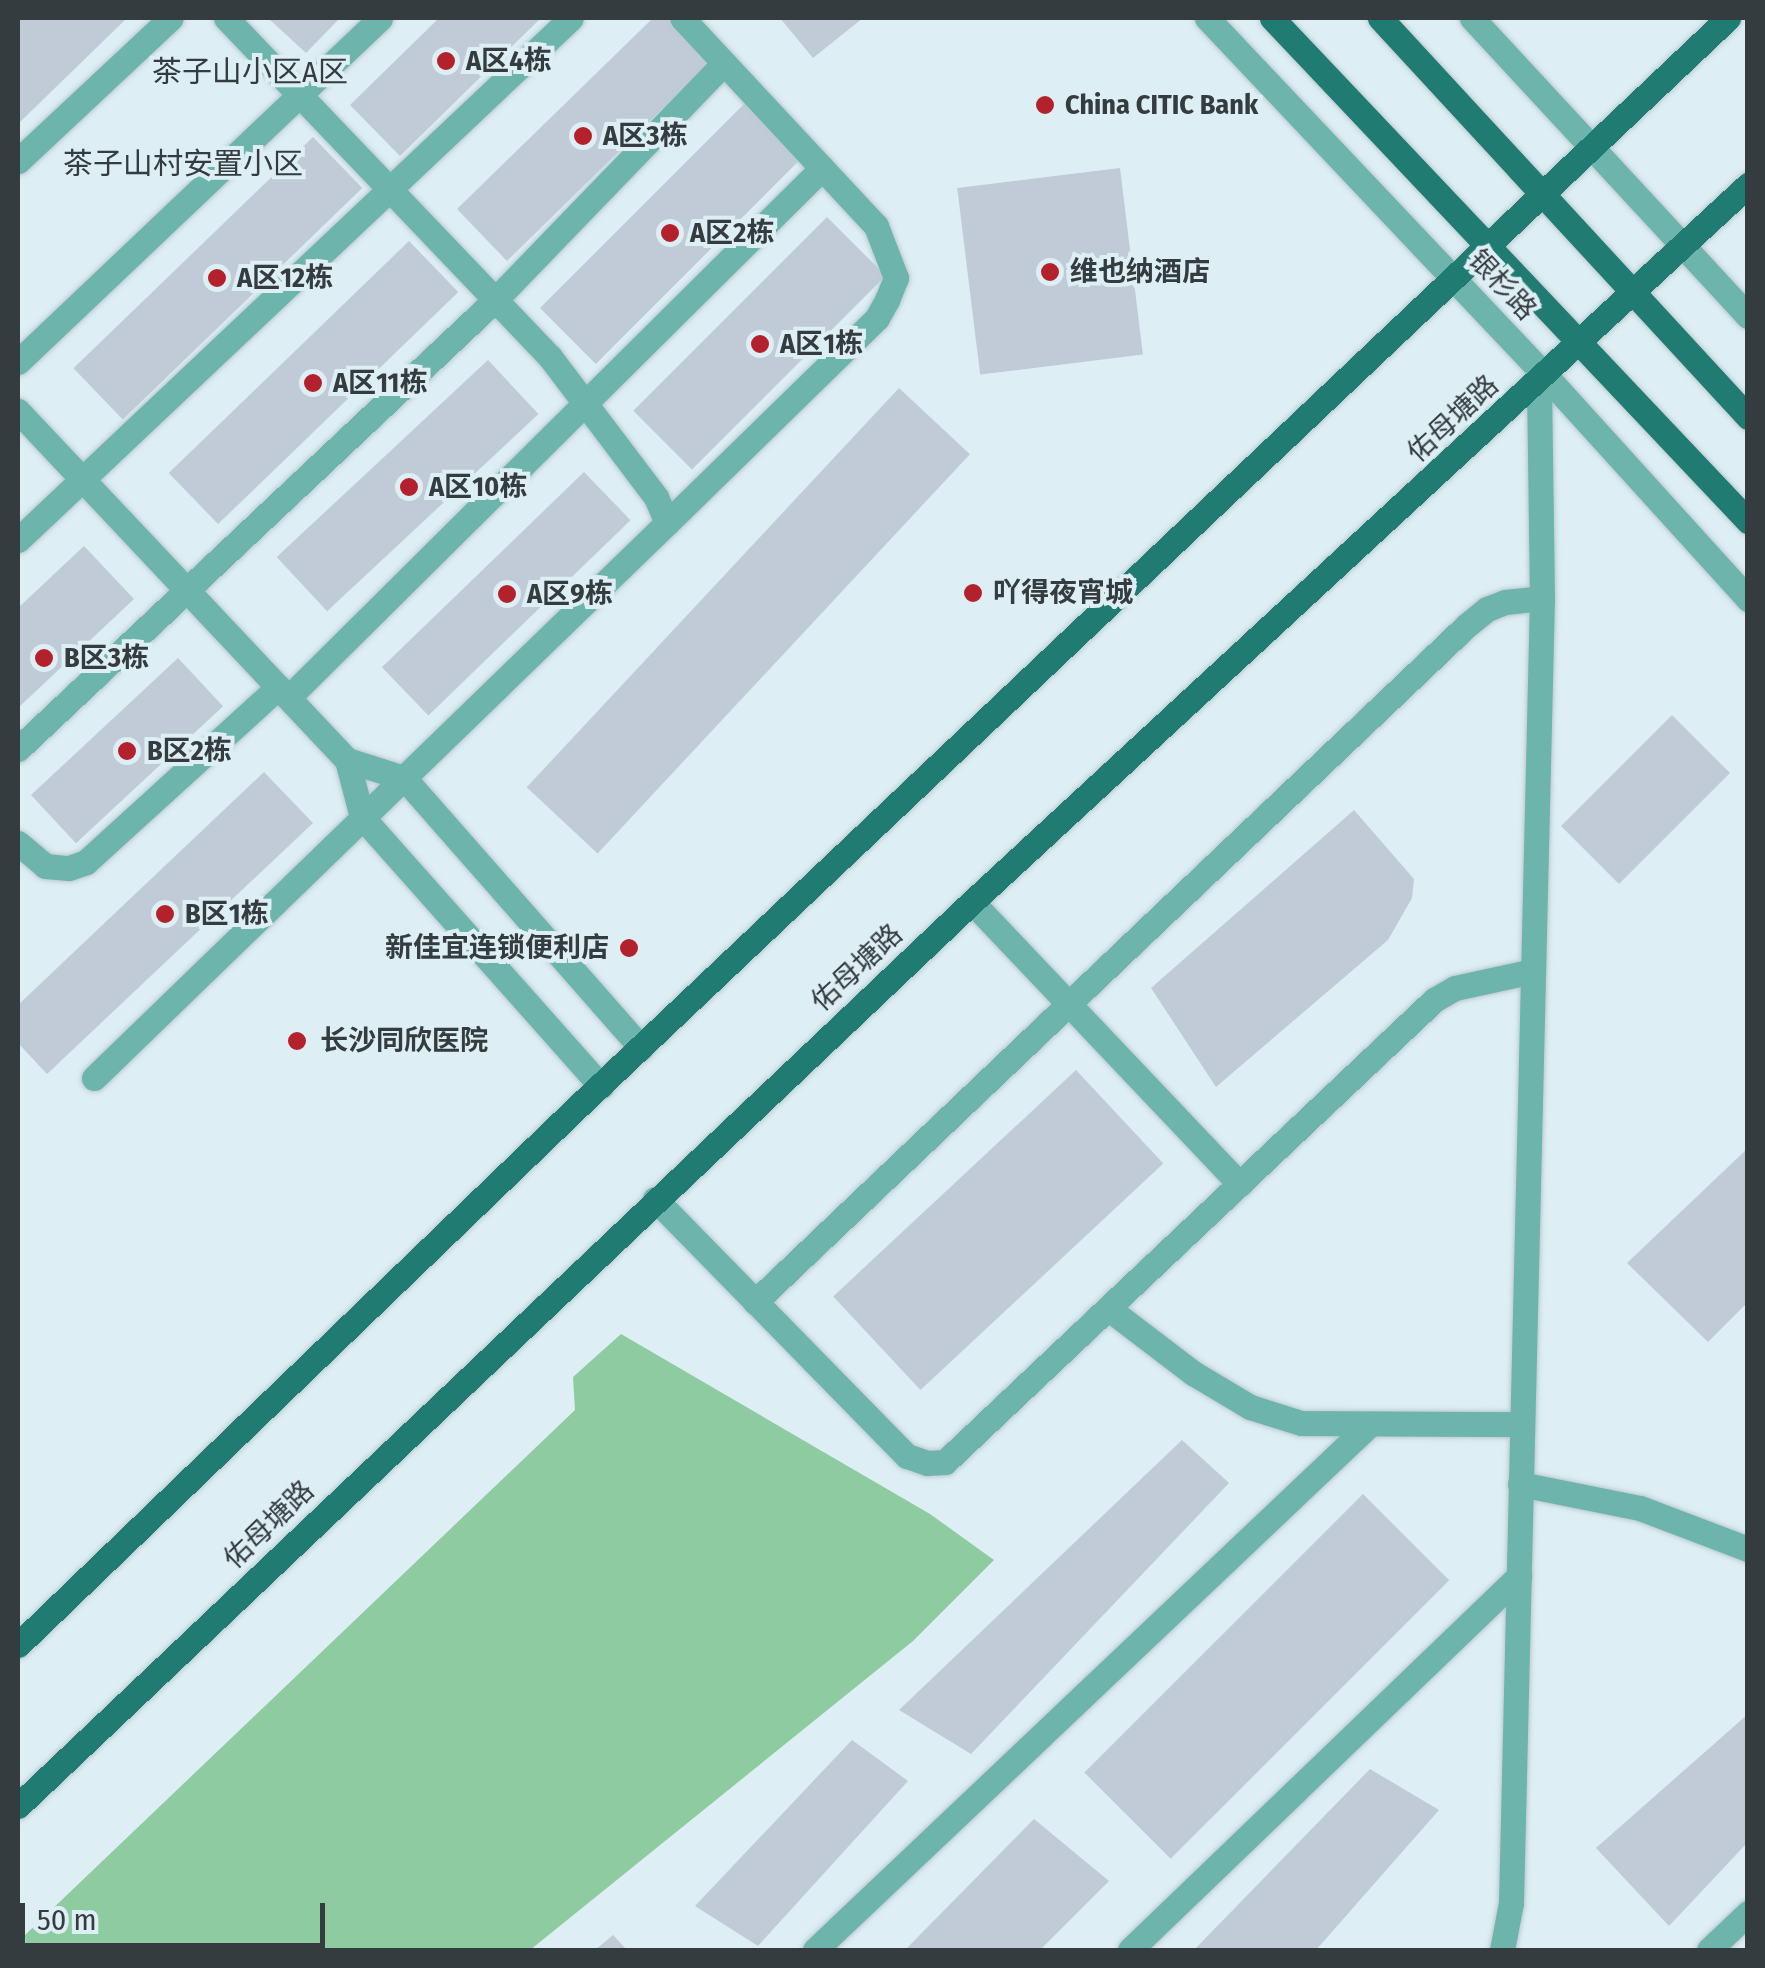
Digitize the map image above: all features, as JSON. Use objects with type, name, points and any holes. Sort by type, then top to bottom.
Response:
[{"type":"main road","name":"银杉路","points":[[1272,18],[1748,521]]},
{"type":"main road","points":[[1380,18],[1748,417]]},
{"type":"main road","points":[[18,1645],[600,1086],[1728,18]]},
{"type":"main road","name":"佑母塘路","points":[[18,1806],[972,902],[1748,185]]},
{"type":"street","points":[[18,161],[171,18]]},
{"type":"street","points":[[226,18],[496,299],[586,400],[656,497],[667,523]]},
{"type":"street","points":[[18,362],[380,18]]},
{"type":"street","points":[[18,540],[571,18]]},
{"type":"street","points":[[94,1078],[877,318],[888,300],[896,278],[876,226],[682,18]]},
{"type":"street","name":"银杉路","points":[[1206,18],[1454,278],[1748,599]]},
{"type":"street","points":[[1472,18],[1748,316]]},
{"type":"street","points":[[18,749],[496,299],[724,63]]},
{"type":"street","points":[[18,843],[45,866],[68,868],[86,862],[283,692],[822,168]]},
{"type":"street","points":[[1510,1946],[1542,598],[1542,377]]},
{"type":"street","points":[[18,411],[347,760],[362,817],[600,1086]]},
{"type":"street","points":[[754,1302],[1466,626],[1486,609],[1505,602],[1542,598]]},
{"type":"street","points":[[347,760],[404,778],[640,1048]]},
{"type":"street","points":[[972,902],[1240,1184]]},
{"type":"street","points":[[655,1200],[907,1456],[927,1463],[945,1462],[1434,1000],[1454,988],[1533,971]]},
{"type":"street","points":[[1110,1309],[1153,1346],[1250,1407],[1301,1423],[1522,1424]]},
{"type":"street","points":[[816,1950],[1368,1426]]},
{"type":"street","points":[[1520,1484],[1640,1508],[1748,1549]]},
{"type":"street","points":[[1130,1950],[1519,1576]]},
{"type":"street","points":[[1710,1950],[1748,1913]]},
{"type":"green space","points":[[621,1334],[930,1514],[994,1560],[913,1641],[530,1950],[26,1950],[25,1935],[575,1410],[573,1377]]},
{"type":"building","points":[[18,18],[127,18],[18,124]]},
{"type":"building","points":[[268,18],[340,18],[306,53]]},
{"type":"building","name":"A区4栋","points":[[439,18],[541,18],[400,156],[350,105]]},
{"type":"building","name":"A区3栋","points":[[653,18],[667,18],[710,62],[507,261],[457,209]]},
{"type":"building","points":[[780,18],[863,18],[813,58]]},
{"type":"building","name":"A区2栋","points":[[745,103],[801,159],[596,364],[540,308]]},
{"type":"building","name":"A区12栋","points":[[313,137],[362,188],[123,419],[73,368]]},
{"type":"building","name":"维也纳酒店","points":[[1120,168],[1143,355],[980,375],[957,188]]},
{"type":"building","name":"A区1栋","points":[[827,217],[886,276],[692,469],[633,411]]},
{"type":"building","name":"A区11栋","points":[[409,241],[458,292],[218,524],[169,473]]},
{"type":"building","name":"A区10栋","points":[[488,360],[538,414],[327,611],[277,557]]},
{"type":"building","points":[[899,388],[970,454],[598,853],[527,787]]},
{"type":"building","name":"A区9栋","points":[[584,472],[631,520],[428,715],[382,667]]},
{"type":"building","name":"B区3栋","points":[[84,546],[134,599],[18,708],[18,608]]},
{"type":"building","name":"B区2栋","points":[[178,658],[223,706],[76,843],[31,795]]},
{"type":"building","points":[[1672,715],[1730,773],[1619,884],[1561,826]]},
{"type":"building","name":"B区1栋","points":[[264,772],[313,823],[47,1074],[18,1043],[18,1005]]},
{"type":"building","points":[[1354,810],[1414,879],[1412,898],[1388,940],[1216,1087],[1151,988]]},
{"type":"building","points":[[1076,1070],[1163,1164],[920,1390],[833,1296]]},
{"type":"building","points":[[1748,1148],[1748,1302],[1708,1342],[1627,1263]]},
{"type":"building","points":[[1182,1440],[1229,1483],[971,1754],[899,1710]]},
{"type":"building","points":[[1363,1494],[1449,1580],[1171,1859],[1084,1773]]},
{"type":"building","points":[[1748,1714],[1748,1842],[1669,1926],[1596,1848]]},
{"type":"building","points":[[852,1740],[908,1781],[758,1946],[695,1906]]},
{"type":"building","points":[[1370,1769],[1439,1810],[1316,1950],[1194,1950]]},
{"type":"building","points":[[1034,1819],[1109,1881],[1040,1950],[905,1950]]},
{"type":"building","points":[[613,1935],[627,1950],[595,1950]]},
{"type":"place","name":"A区4栋","points":[[446,61]]},
{"type":"place","name":"China CITIC Bank","points":[[1045,105]]},
{"type":"place","name":"A区3栋","points":[[583,136]]},
{"type":"place","name":"A区2栋","points":[[670,233]]},
{"type":"place","name":"维也纳酒店","points":[[1050,272]]},
{"type":"place","name":"A区12栋","points":[[217,278]]},
{"type":"place","name":"A区1栋","points":[[760,344]]},
{"type":"place","name":"A区11栋","points":[[313,383]]},
{"type":"place","name":"A区10栋","points":[[409,487]]},
{"type":"place","name":"吖得夜宵城","points":[[973,593]]},
{"type":"place","name":"A区9栋","points":[[507,594]]},
{"type":"place","name":"B区3栋","points":[[44,658]]},
{"type":"place","name":"B区2栋","points":[[127,751]]},
{"type":"place","name":"B区1栋","points":[[165,914]]},
{"type":"place","name":"新佳宜连锁便利店","points":[[629,948]]},
{"type":"place","name":"长沙同欣医院","points":[[297,1041]]},
{"type":"district","name":"茶子山小区A区","points":[[250,72]]},
{"type":"district","name":"茶子山村安置小区","points":[[183,164]]}]
